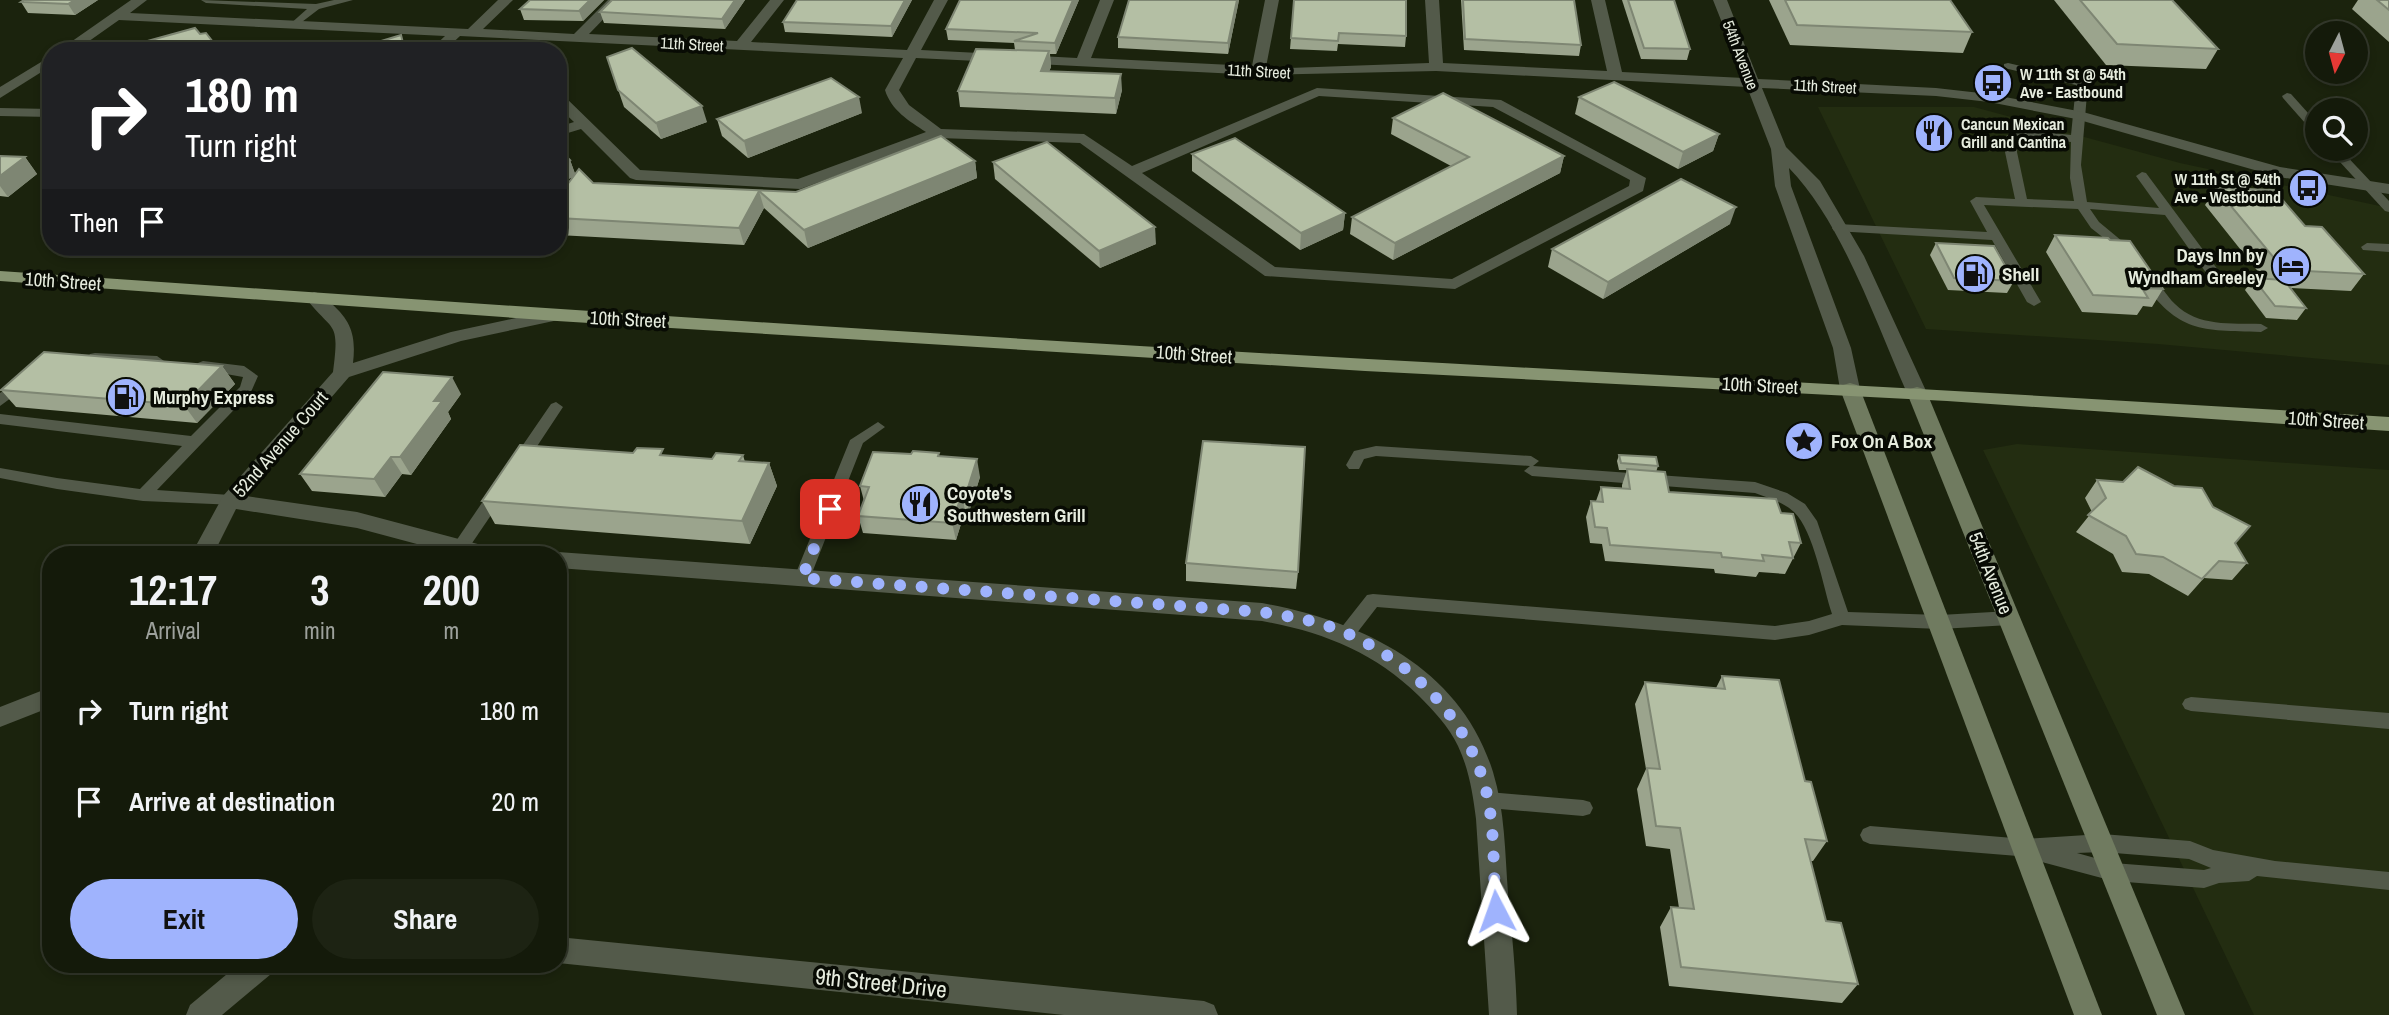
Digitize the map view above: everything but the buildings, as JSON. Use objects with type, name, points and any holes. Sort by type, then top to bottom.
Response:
[{"type":"main road","name":"10th Street","points":[[0,276],[557,315],[1365,365],[1917,393],[2389,424]]},
{"type":"street","points":[[78,42],[140,0]]},
{"type":"street","points":[[450,42],[506,0]]},
{"type":"street","points":[[578,38],[615,0]]},
{"type":"street","points":[[741,46],[777,0]]},
{"type":"street","points":[[937,133],[893,97],[892,90],[941,0]]},
{"type":"street","points":[[1082,63],[1107,0]]},
{"type":"street","points":[[1258,71],[1272,0]]},
{"type":"street","points":[[1432,0],[1436,66]]},
{"type":"street","points":[[1598,0],[1615,74]]},
{"type":"street","name":"54th Avenue","points":[[1720,0],[1779,149],[1783,186],[1842,348],[1850,390],[2088,1015]]},
{"type":"street","name":"11th Street","points":[[117,16],[1258,71],[1320,73],[1436,66],[1937,92],[1989,98],[2078,115],[2279,172],[2389,189]]},
{"type":"street","points":[[0,94],[42,66]]},
{"type":"street","points":[[1317,92],[1320,73]]},
{"type":"street","points":[[567,107],[636,175],[800,184],[937,133],[1084,139],[1129,173],[1271,272],[1455,284],[1637,188],[1638,178],[1496,103],[1317,92],[1129,173]]},
{"type":"street","points":[[0,112],[42,113]]},
{"type":"street","points":[[567,129],[583,124]]},
{"type":"street","name":"54th Avenue","points":[[1779,149],[1814,184],[1855,256],[1917,393],[2171,1015]]},
{"type":"street","name":"52nd Avenue Court","points":[[314,297],[336,317],[345,330],[347,337],[342,373]]},
{"type":"street","name":"52nd Avenue Court","points":[[207,546],[230,501],[342,373],[457,336],[557,315]]},
{"type":"street","points":[[230,501],[357,520],[453,546]]},
{"type":"street","points":[[567,561],[1262,612],[1305,619],[1347,633],[1392,658],[1420,681],[1452,715],[1475,755],[1488,800],[1503,1015]]},
{"type":"street","points":[[0,717],[42,701]]},
{"type":"street","name":"9th Street Drive","points":[[567,951],[1204,1015]]},
{"type":"street","points":[[200,1015],[250,973]]},
{"type":"lane","points":[[206,0],[316,7],[348,0]]},
{"type":"lane","points":[[294,25],[316,7]]},
{"type":"lane","points":[[2008,66],[2081,83],[2084,97],[2078,115],[2075,179],[2081,205],[2093,223],[2134,259],[2165,304],[2183,320],[2201,325],[2262,328]]},
{"type":"lane","points":[[2287,96],[2305,116]]},
{"type":"lane","points":[[2022,203],[2011,152],[2012,136],[2020,132],[2077,139]]},
{"type":"lane","points":[[2345,161],[2389,208]]},
{"type":"lane","points":[[2142,176],[2219,281]]},
{"type":"lane","points":[[2034,302],[1976,201],[2169,212]]},
{"type":"lane","points":[[1838,228],[1995,236]]},
{"type":"lane","points":[[2367,247],[2389,248]]},
{"type":"lane","points":[[79,357],[120,358],[244,370],[251,376],[246,389],[144,495]]},
{"type":"lane","points":[[0,401],[37,370]]},
{"type":"lane","points":[[461,546],[556,407]]},
{"type":"lane","points":[[0,419],[195,442]]},
{"type":"lane","points":[[802,578],[857,440],[878,427]]},
{"type":"lane","points":[[1354,465],[1356,457],[1362,452],[1376,451],[1755,488],[1776,495],[1805,513],[1813,529],[1842,618]]},
{"type":"lane","points":[[0,473],[42,482],[144,495],[230,501]]},
{"type":"lane","points":[[1347,633],[1373,600],[1775,633],[1809,628],[1842,618],[1940,622],[2010,618]]},
{"type":"lane","points":[[2191,704],[2389,721]]},
{"type":"lane","points":[[1488,800],[1583,808]]},
{"type":"lane","points":[[1870,835],[2025,848],[2102,843],[2190,850],[2212,859],[2275,870],[2389,881]]},
{"type":"lane","points":[[2025,848],[2113,872],[2204,879],[2219,874],[2275,870]]},
{"type":"shaded area","points":[[1818,107],[1974,107],[2180,163],[2389,208],[2389,365],[2158,344],[1926,329]]},
{"type":"shaded area","points":[[2017,444],[2389,470],[2389,1015],[2254,1015],[1983,450]]},
{"type":"place","name":"W 11th St @ 54th Ave - Eastbound","points":[[1993,83]]},
{"type":"place","name":"Cancun Mexican Grill and Cantina","points":[[1934,133]]},
{"type":"place","name":"W 11th St @ 54th Ave - Westbound","points":[[2308,188]]},
{"type":"place","name":"Days Inn by Wyndham Greeley","points":[[2291,266]]},
{"type":"place","name":"Shell","points":[[1975,274]]},
{"type":"place","name":"Murphy Express","points":[[126,397]]},
{"type":"place","name":"Fox On A Box","points":[[1804,441]]},
{"type":"place","name":"Coyote's Southwestern Grill","points":[[920,504]]},
{"type":"route","points":[[830,509],[802,578],[1262,612],[1305,619],[1366,642],[1392,658],[1420,681],[1452,715],[1475,755],[1488,800],[1496,911]]}]
